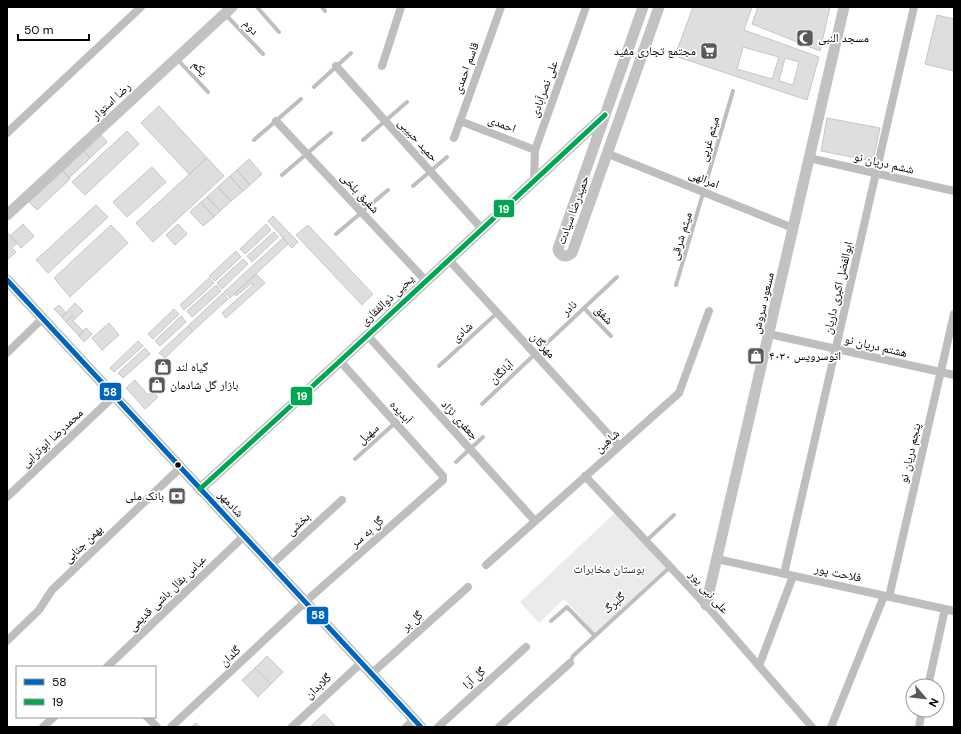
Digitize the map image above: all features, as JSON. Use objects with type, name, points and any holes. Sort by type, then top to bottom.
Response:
[{"type":"street","points":[[7,133],[141,7]]},
{"type":"street","points":[[382,66],[401,7]]},
{"type":"street","name":"قاسم احمدی","points":[[454,138],[501,7]]},
{"type":"street","name":"علی نصرآبادی","points":[[534,181],[535,150],[586,7]]},
{"type":"street","name":"یحیی ذوالفقاری","points":[[200,489],[368,336],[534,181],[594,131],[605,115],[643,7]]},
{"type":"street","name":"حمیدرضا سیادت","points":[[594,131],[558,249],[560,254],[563,256],[567,256],[572,253],[658,7]]},
{"type":"street","name":"مسعود سروش","points":[[706,605],[844,7]]},
{"type":"street","name":"ابوالفضل اکبری داریان","points":[[784,574],[914,7]]},
{"type":"street","name":"رضا استوار","points":[[7,215],[229,10]]},
{"type":"street","name":"حمید حبیبی","points":[[336,66],[482,229]]},
{"type":"street","name":"شفیق بلخی","points":[[276,121],[426,281]]},
{"type":"street","name":"احمدی","points":[[460,121],[535,150]]},
{"type":"street","name":"امرالهی","points":[[606,153],[793,228]]},
{"type":"street","name":"ششم دریان‌ نو","points":[[809,158],[954,191]]},
{"type":"street","name":"مهرگان","points":[[449,260],[619,446]]},
{"type":"street","name":"شادمهر","points":[[7,280],[361,663],[414,725]]},
{"type":"street","name":"شاهین","points":[[486,565],[679,393],[709,311]]},
{"type":"street","name":"پنجم دریان‌ نو","points":[[831,727],[887,596],[954,314]]},
{"type":"street","points":[[7,353],[42,319]]},
{"type":"street","name":"هشتم دریان‌ نو","points":[[769,334],[954,375]]},
{"type":"street","name":"جعفری نژاد","points":[[368,336],[535,521]]},
{"type":"street","name":"آبدیده","points":[[340,361],[443,478]]},
{"type":"street","name":"محمدرضا ابوترابی","points":[[7,497],[114,396]]},
{"type":"street","name":"بهمن جنابی","points":[[7,641],[39,610],[52,590],[180,468]]},
{"type":"street","name":"علی نبی پور","points":[[585,476],[706,605],[812,727]]},
{"type":"street","name":"گل به سر","points":[[305,602],[443,480],[443,478]]},
{"type":"street","name":"بخشی","points":[[271,566],[342,500]]},
{"type":"street","name":"عباس بقال باشی قدیمی","points":[[108,666],[244,536]]},
{"type":"street","name":"فلاحت پور","points":[[717,559],[954,611]]},
{"type":"street","points":[[759,666],[794,576]]},
{"type":"street","name":"گل بر","points":[[371,674],[468,587]]},
{"type":"street","name":"گلدان","points":[[171,727],[305,602]]},
{"type":"street","points":[[930,678],[945,609]]},
{"type":"street","name":"گل آرا","points":[[438,727],[526,647]]},
{"type":"street","name":"گلبرگ","points":[[499,727],[571,660]]},
{"type":"street","name":"گلابدان","points":[[292,727],[361,663]]},
{"type":"street","points":[[43,727],[53,718]]},
{"type":"street","points":[[148,718],[157,727]]},
{"type":"lane","points":[[257,7],[280,32]]},
{"type":"lane","points":[[322,7],[326,11]]},
{"type":"lane","name":"دوم","points":[[229,10],[263,54]]},
{"type":"lane","points":[[314,87],[351,53]]},
{"type":"lane","name":"یکم","points":[[176,58],[208,92]]},
{"type":"lane","name":"میثم غربی","points":[[704,192],[733,91]]},
{"type":"lane","points":[[254,140],[300,99]]},
{"type":"lane","points":[[363,140],[407,102]]},
{"type":"lane","points":[[282,175],[331,132]]},
{"type":"lane","points":[[413,186],[447,158]]},
{"type":"lane","points":[[336,234],[388,190]]},
{"type":"lane","name":"میثم شرقی","points":[[676,285],[704,192]]},
{"type":"lane","name":"نادر","points":[[535,354],[617,277]]},
{"type":"lane","name":"شفق","points":[[584,308],[611,336]]},
{"type":"lane","name":"شادی","points":[[440,366],[497,313]]},
{"type":"lane","name":"آبانگان","points":[[482,404],[535,354]]},
{"type":"lane","name":"سهیل","points":[[355,459],[395,424]]},
{"type":"lane","points":[[456,462],[483,438]]},
{"type":"lane","points":[[646,541],[674,515]]},
{"type":"lane","name":"گلبرگ","points":[[571,660],[670,567]]},
{"type":"lane","points":[[552,621],[567,607],[595,636]]},
{"type":"green space","name":"بوستان مخابرات","points":[[616,512],[665,568],[595,633],[564,599],[539,623],[520,602]]},
{"type":"building","name":"مجتمع تجاری مفید","points":[[693,7],[752,7],[744,30],[819,57],[807,100],[675,56]],"holes":[[[743,47],[779,57],[772,79],[737,69]],[[785,58],[799,62],[793,85],[779,81]]]},
{"type":"building","name":"مسجد النبی","points":[[758,7],[830,7],[820,51],[752,24]]},
{"type":"building","points":[[937,15],[954,19],[954,71],[925,64]]},
{"type":"building","points":[[159,106],[207,158],[189,174],[141,123]]},
{"type":"building","points":[[827,118],[880,128],[873,161],[821,151]]},
{"type":"building","points":[[127,131],[139,144],[85,195],[72,182]]},
{"type":"building","points":[[101,135],[107,142],[90,158],[84,151]]},
{"type":"building","points":[[84,151],[90,158],[69,178],[63,171]]},
{"type":"building","points":[[207,158],[224,176],[153,242],[136,223]]},
{"type":"building","points":[[249,159],[262,174],[250,185],[237,170]]},
{"type":"building","points":[[152,167],[166,182],[127,217],[113,202]]},
{"type":"building","points":[[237,170],[250,185],[243,191],[230,176]]},
{"type":"building","points":[[63,171],[70,179],[37,210],[29,202]]},
{"type":"building","points":[[230,176],[243,191],[231,201],[218,187]]},
{"type":"building","points":[[218,187],[231,201],[220,211],[207,197]]},
{"type":"building","points":[[207,197],[220,211],[214,217],[201,202]]},
{"type":"building","points":[[201,202],[214,217],[203,226],[190,212]]},
{"type":"building","points":[[96,205],[108,217],[48,273],[36,260]]},
{"type":"building","points":[[273,216],[298,242],[292,248],[268,221]]},
{"type":"building","points":[[23,224],[34,236],[21,248],[10,236]]},
{"type":"building","points":[[178,224],[187,234],[175,245],[166,235]]},
{"type":"building","points":[[266,224],[271,230],[245,254],[240,249]]},
{"type":"building","points":[[111,225],[128,243],[70,297],[54,278]]},
{"type":"building","points":[[308,225],[373,294],[362,305],[296,235]]},
{"type":"building","points":[[7,232],[17,243],[12,248],[16,252],[7,260]]},
{"type":"building","points":[[274,232],[278,237],[252,262],[247,256]]},
{"type":"building","points":[[283,238],[288,244],[230,298],[224,292]]},
{"type":"building","points":[[236,251],[241,257],[215,281],[209,276]]},
{"type":"building","points":[[243,259],[248,264],[222,289],[217,283]]},
{"type":"building","points":[[256,274],[265,283],[226,318],[222,313],[253,285],[252,283],[236,296],[234,294]]},
{"type":"building","points":[[209,278],[214,283],[184,310],[180,305]]},
{"type":"building","points":[[216,285],[221,291],[192,317],[187,311]]},
{"type":"building","points":[[223,293],[228,299],[193,331],[188,326]]},
{"type":"building","points":[[75,303],[83,311],[75,319],[72,316],[66,322],[62,317]]},
{"type":"building","points":[[59,305],[66,313],[62,317],[54,309]]},
{"type":"building","points":[[174,309],[179,314],[153,339],[148,334]]},
{"type":"building","points":[[72,316],[75,319],[73,321],[83,331],[79,336],[66,322]]},
{"type":"building","points":[[181,316],[186,322],[160,346],[155,341]]},
{"type":"building","points":[[109,323],[119,335],[102,350],[92,338]]},
{"type":"building","points":[[188,326],[193,331],[165,358],[159,353]]},
{"type":"building","points":[[86,328],[92,334],[84,342],[79,336]]},
{"type":"building","points":[[138,341],[143,346],[114,372],[110,368]]},
{"type":"building","points":[[145,348],[150,354],[123,378],[118,373]]},
{"type":"building","points":[[135,380],[148,395],[152,391],[158,397],[145,409],[126,388]]},
{"type":"building","points":[[267,656],[283,672],[271,684],[255,668]]},
{"type":"building","points":[[255,668],[271,684],[258,697],[242,680]]},
{"type":"building","points":[[324,714],[336,727],[310,727]]},
{"type":"building","points":[[196,723],[199,727],[191,727]]},
{"type":"transit line","name":"19","points":[[200,489],[605,115]]},
{"type":"transit line","name":"58","points":[[7,280],[421,727]]},
{"type":"place","name":"مسجد النبی","points":[[805,38]]},
{"type":"place","name":"مجتمع تجاری مفید","points":[[709,51]]},
{"type":"place","name":"اتوسرویس ۴۰۳۰","points":[[756,356]]},
{"type":"place","name":"گیاه لند","points":[[163,367]]},
{"type":"place","name":"بازار گل شادمان","points":[[157,385]]},
{"type":"place","name":"بانک ملی","points":[[177,496]]}]
